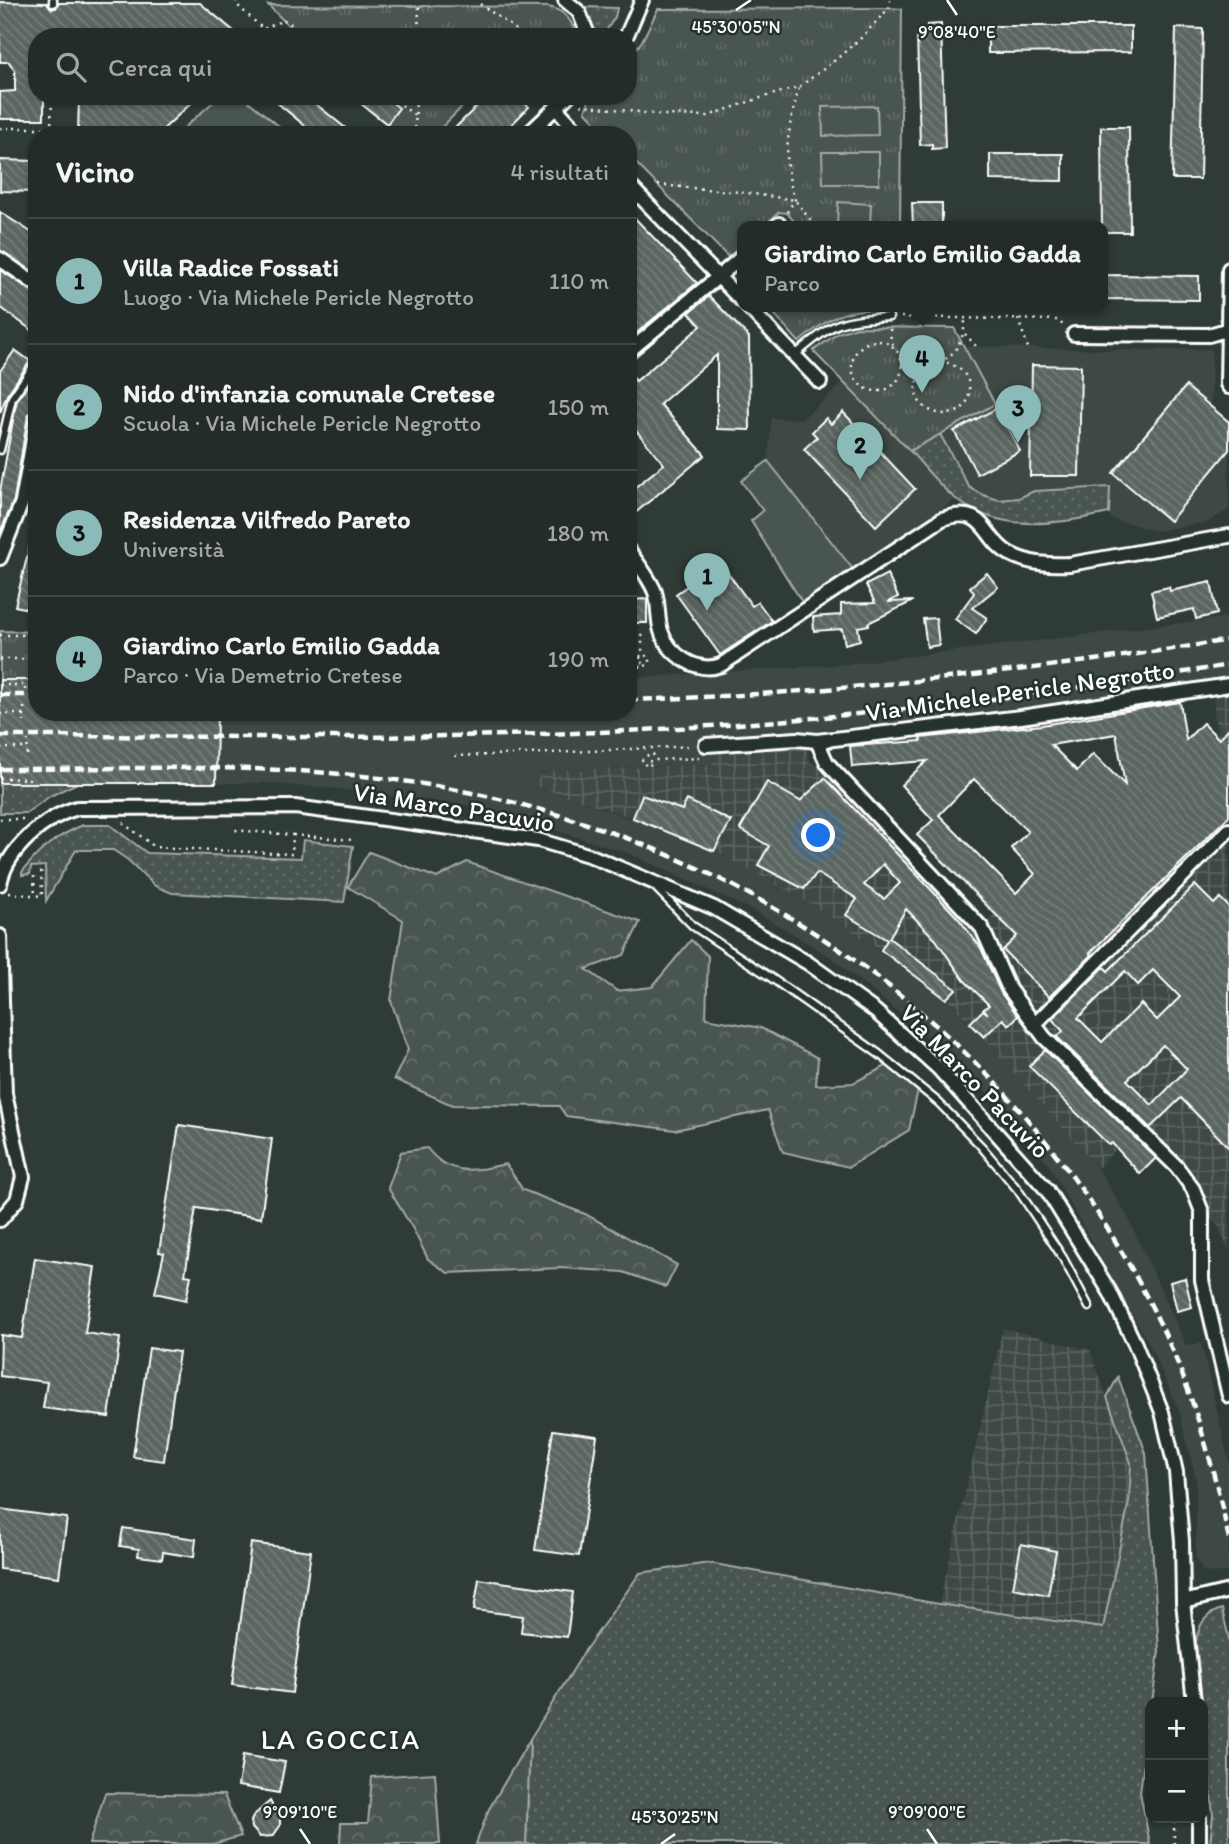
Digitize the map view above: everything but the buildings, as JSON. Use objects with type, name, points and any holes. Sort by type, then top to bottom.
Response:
[{"type":"street","points":[[565,0],[579,12],[585,28]]},
{"type":"street","points":[[629,28],[642,0]]},
{"type":"street","points":[[537,126],[559,105]]},
{"type":"street","points":[[556,108],[573,126]]},
{"type":"street","points":[[637,193],[737,296]]},
{"type":"street","points":[[0,259],[28,279]]},
{"type":"street","points":[[637,345],[737,261]]},
{"type":"street","points":[[1229,269],[1229,387]]},
{"type":"street","points":[[753,312],[820,382]]},
{"type":"street","points":[[1074,334],[1209,335],[1228,329]]},
{"type":"street","points":[[0,558],[22,502],[28,468]]},
{"type":"street","points":[[637,565],[656,595],[661,632],[670,645],[690,664],[713,668],[722,665],[942,519],[952,516],[965,515],[977,519],[1007,553],[1045,565],[1070,564],[1229,536]]},
{"type":"street","name":"Via Michele Pericle Negrotto","points":[[706,745],[797,739],[817,741],[1021,717],[1229,685]]},
{"type":"street","points":[[817,741],[827,763],[982,928],[1009,989],[1034,1025],[1177,1167],[1194,1189],[1202,1212],[1202,1280],[1229,1396]]},
{"type":"street","name":"Via Marco Pacuvio","points":[[3,887],[7,865],[27,840],[57,816],[77,808],[284,807],[538,840],[577,851],[698,900],[748,926],[808,963],[859,998],[938,1068],[1047,1190],[1081,1241],[1110,1292],[1135,1344],[1162,1412],[1176,1472],[1182,1541],[1183,1602],[1193,1697]]},
{"type":"street","points":[[1034,1025],[1229,830]]},
{"type":"street","points":[[0,936],[5,1094],[23,1177],[17,1200],[0,1220]]},
{"type":"street","points":[[1183,1602],[1229,1591]]},
{"type":"street","points":[[1199,1823],[1199,1844]]},
{"type":"lane","points":[[795,355],[828,327],[848,319],[889,317]]},
{"type":"lane","points":[[0,450],[12,398],[28,374]]},
{"type":"lane","points":[[646,878],[693,926],[879,1054],[938,1102],[981,1146],[1018,1190],[1063,1258],[1089,1307]]},
{"type":"path","points":[[236,0],[237,5],[261,28]]},
{"type":"path","points":[[581,105],[662,115],[708,116],[799,87],[834,62],[862,37],[889,8],[890,0]]},
{"type":"path","points":[[418,28],[419,3]]},
{"type":"path","points":[[480,4],[514,28]]},
{"type":"path","points":[[264,28],[284,20],[298,28]]},
{"type":"path","points":[[799,87],[788,130],[788,177],[795,200],[811,221]]},
{"type":"path","points":[[51,126],[52,105]]},
{"type":"path","points":[[402,105],[416,117]]},
{"type":"path","points":[[416,105],[416,126]]},
{"type":"path","points":[[0,128],[28,128]]},
{"type":"path","points":[[658,185],[795,200]]},
{"type":"path","points":[[965,318],[965,334],[953,354],[943,361],[919,363],[907,359],[898,352],[889,344],[879,341],[867,343],[858,349],[853,359],[852,370],[857,381],[865,388],[876,391],[887,389],[896,383],[902,373],[902,362],[898,352],[891,341],[889,317],[965,318],[1057,320],[1074,334]]},
{"type":"path","points":[[1018,319],[1028,348]]},
{"type":"path","points":[[965,334],[977,347]]},
{"type":"path","points":[[931,364],[922,372],[917,383],[917,395],[922,405],[931,413],[954,413],[964,405],[969,395],[969,383],[964,372],[943,361]]},
{"type":"path","points":[[643,663],[639,660],[642,656],[648,656],[650,659],[646,667],[637,665],[637,659],[642,654],[642,636],[661,632]]},
{"type":"path","points":[[0,635],[28,635]]},
{"type":"path","points":[[0,659],[28,659]]},
{"type":"path","points":[[0,685],[25,685],[25,690]]},
{"type":"path","points":[[24,707],[24,722]]},
{"type":"path","points":[[0,714],[24,714]]},
{"type":"path","points":[[27,755],[28,740]]},
{"type":"path","points":[[455,756],[706,745],[706,757],[656,760],[653,754],[649,754],[641,761],[648,767],[653,762],[649,761]]},
{"type":"path","points":[[0,748],[27,748]]},
{"type":"path","points":[[0,778],[29,779],[29,773]]},
{"type":"path","points":[[120,821],[155,847],[292,853],[293,835]]},
{"type":"path","points":[[234,830],[353,841]]},
{"type":"path","points":[[3,887],[12,895],[42,896],[41,866]]},
{"type":"path","points":[[34,876],[35,896]]},
{"type":"path","points":[[1174,1823],[1174,1844]]},
{"type":"shaded area","points":[[964,346],[1113,350],[1212,349],[1211,405],[1229,420],[1229,509],[1209,522],[1156,531],[1110,518],[1109,513],[1064,523],[1023,523],[996,518],[956,499],[852,568],[768,461],[771,418],[802,419],[844,382],[910,451],[994,405]]},
{"type":"shaded area","points":[[1229,617],[1229,677],[1126,694],[935,718],[802,732],[713,737],[712,764],[545,771],[533,785],[676,834],[757,872],[800,897],[881,950],[946,999],[1022,1079],[1098,1168],[1128,1217],[1186,1345],[1201,1343],[1229,1462],[1229,1571],[1216,1574],[1203,1571],[1196,1558],[1196,1479],[1179,1411],[1151,1348],[1048,1164],[997,1103],[912,1023],[829,956],[754,911],[628,853],[480,807],[263,783],[0,783],[0,680],[28,680],[28,721],[637,721],[637,677],[847,664]]},
{"type":"shaded area","points":[[1229,677],[1229,1251],[1218,1226],[1204,1212],[1138,1126],[1098,1168],[970,1023],[946,999],[881,950],[800,897],[714,851],[633,818],[532,785],[545,771],[712,764],[713,737],[802,732],[811,763],[843,774],[985,924],[1052,857],[1218,739],[1214,713],[1214,679]]},
{"type":"shaded area","points":[[1003,1328],[1090,1350],[1131,1463],[1129,1502],[1103,1628],[939,1604]]},
{"type":"green space","points":[[268,5],[548,7],[567,17],[574,28],[291,28]]},
{"type":"green space","points":[[582,8],[617,8],[608,28],[592,28]]},
{"type":"green space","points":[[658,9],[902,9],[900,221],[794,221],[787,213],[779,212],[769,221],[737,221],[737,249],[728,257],[637,164],[637,126],[599,126],[585,111],[587,105],[637,105],[637,48]]},
{"type":"green space","points":[[210,105],[253,105],[279,126],[186,126]]},
{"type":"green space","points":[[395,105],[464,105],[443,126],[389,126],[387,124],[399,108]]},
{"type":"green space","points":[[877,106],[878,135],[823,136],[822,107]]},
{"type":"green space","points":[[822,152],[879,152],[879,184],[823,184]]},
{"type":"green space","points":[[838,202],[871,204],[870,221],[837,221]]},
{"type":"green space","points":[[778,312],[850,312],[824,323],[799,342],[775,315]]},
{"type":"green space","points":[[857,327],[954,328],[995,404],[910,451],[813,351],[838,333]]},
{"type":"green space","points":[[940,434],[969,487],[983,495],[999,500],[1019,498],[1034,491],[1110,487],[1109,513],[1050,523],[1030,523],[991,518],[973,510],[944,488],[910,451]]},
{"type":"green space","points":[[768,461],[852,568],[804,605],[751,521],[763,511],[741,481]]},
{"type":"green space","points":[[0,631],[28,632],[28,680],[0,680]]},
{"type":"green space","points":[[0,783],[77,783],[50,796],[26,813],[0,813]]},
{"type":"green space","points":[[83,825],[110,825],[147,853],[301,858],[303,840],[353,846],[344,902],[172,893],[155,886],[128,860],[113,850],[76,850],[46,901],[45,866],[31,867],[30,874],[22,875],[22,872],[49,844]]},
{"type":"green space","points":[[369,852],[437,878],[467,862],[640,922],[624,955],[586,969],[617,991],[652,987],[691,940],[708,956],[706,1018],[761,1028],[818,1058],[816,1085],[853,1083],[888,1065],[918,1090],[909,1130],[849,1167],[783,1152],[768,1110],[675,1130],[566,1116],[559,1106],[452,1105],[394,1079],[408,1050],[391,1001],[403,920],[348,887]]},
{"type":"green space","points":[[427,1148],[444,1164],[453,1168],[473,1170],[506,1164],[523,1190],[585,1214],[677,1265],[666,1287],[623,1272],[560,1268],[448,1273],[428,1259],[388,1188],[401,1152]]},
{"type":"green space","points":[[1118,1377],[1146,1453],[1159,1651],[1153,1697],[1145,1697],[1145,1755],[1140,1792],[1150,1844],[526,1844],[530,1739],[586,1649],[640,1573],[709,1563],[939,1604],[1103,1628],[1129,1502],[1131,1463],[1107,1397]]},
{"type":"green space","points":[[1222,1609],[1229,1639],[1229,1844],[1210,1844],[1213,1815],[1208,1764],[1208,1697],[1201,1697],[1196,1642],[1203,1621]]},
{"type":"green space","points":[[530,1739],[526,1844],[476,1844],[489,1809]]},
{"type":"green space","points":[[435,1773],[440,1844],[340,1844],[341,1823],[368,1823],[372,1777]]},
{"type":"green space","points":[[105,1793],[224,1795],[241,1836],[213,1844],[89,1844]]},
{"type":"railway","points":[[637,700],[779,693],[930,680],[1229,640]]},
{"type":"railway","points":[[0,736],[451,736],[680,728],[916,708],[1073,689],[1229,665]]},
{"type":"railway","points":[[0,695],[28,695]]},
{"type":"railway","points":[[0,769],[257,769],[410,782],[531,807],[646,846],[756,898],[857,962],[950,1038],[1033,1126],[1105,1224],[1164,1332],[1185,1382],[1202,1434],[1229,1539]]},
{"type":"place","name":"Giardino Carlo Emilio Gadda","points":[[922,393]]},
{"type":"place","name":"Residenza Vilfredo Pareto","points":[[1018,443]]},
{"type":"place","name":"Nido d'infanzia comunale Cretese","points":[[860,480]]},
{"type":"place","name":"Villa Radice Fossati","points":[[707,611]]},
{"type":"district","name":"LA GOCCIA","points":[[341,1739]]}]
